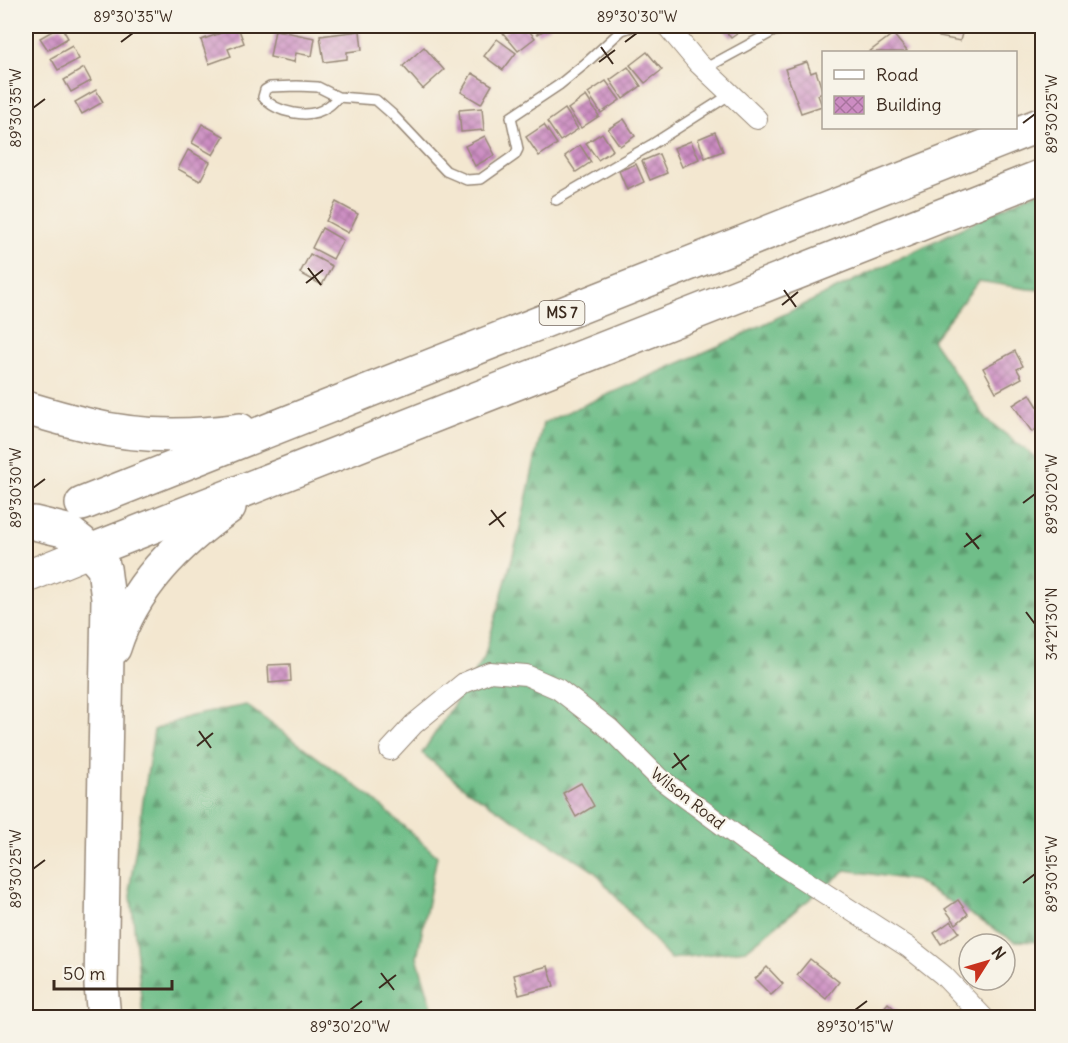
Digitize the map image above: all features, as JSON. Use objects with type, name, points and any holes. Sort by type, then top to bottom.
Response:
[{"type":"highway","name":"MS 7","points":[[30,525],[1042,124]]},
{"type":"highway","points":[[26,577],[1042,176]]},
{"type":"highway","points":[[26,408],[90,426],[135,433],[193,434],[239,430],[337,402]]},
{"type":"highway","points":[[108,670],[118,635],[133,604],[151,576],[216,516],[267,480]]},
{"type":"highway","points":[[30,525],[67,531],[90,551],[104,568],[108,599],[101,986],[104,1017]]},
{"type":"street","points":[[667,26],[704,69],[757,119]]},
{"type":"street","name":"Wilson Road","points":[[390,750],[414,724],[464,683],[473,679],[490,672],[526,675],[547,684],[558,689],[610,729],[659,778],[748,844],[908,947],[943,975],[984,1017]]},
{"type":"lane","points":[[338,97],[326,109],[306,114],[285,111],[263,97],[265,90],[270,87],[297,86],[318,87],[338,97],[376,100],[446,171],[466,180],[481,179],[515,155],[518,149],[511,117],[559,85],[622,28],[634,26]]},
{"type":"lane","points":[[704,69],[774,31],[807,26]]},
{"type":"lane","points":[[556,201],[731,94]]},
{"type":"green space","points":[[1042,189],[1042,290],[979,281],[932,340],[987,420],[1042,462],[1042,942],[1017,941],[1017,932],[999,932],[916,881],[846,870],[746,950],[670,959],[594,871],[467,790],[422,753],[484,658],[518,537],[543,423],[723,344]]},
{"type":"green space","points":[[246,705],[371,797],[437,856],[417,957],[435,1017],[143,1017],[130,886],[154,730],[187,717]]},
{"type":"building","points":[[61,26],[68,38],[48,50],[40,38]]},
{"type":"building","points":[[513,26],[525,26],[535,38],[518,51],[503,33]]},
{"type":"building","points":[[532,26],[551,26],[538,34]]},
{"type":"building","points":[[721,26],[748,26],[731,38]]},
{"type":"building","points":[[941,26],[964,26],[960,41],[939,37]]},
{"type":"building","points":[[238,27],[244,43],[228,49],[231,56],[209,64],[201,40]]},
{"type":"building","points":[[275,30],[315,38],[312,56],[296,53],[294,62],[270,57]]},
{"type":"building","points":[[360,31],[362,50],[347,52],[347,59],[324,62],[320,36]]},
{"type":"building","points":[[893,34],[907,51],[870,51]]},
{"type":"building","points":[[497,39],[516,53],[503,70],[484,56]]},
{"type":"building","points":[[72,46],[79,59],[58,70],[51,58]]},
{"type":"building","points":[[424,47],[444,70],[423,89],[403,66]]},
{"type":"building","points":[[647,52],[662,70],[645,83],[630,65]]},
{"type":"building","points":[[807,62],[811,73],[816,71],[822,90],[822,93],[818,95],[822,106],[801,113],[785,69]]},
{"type":"building","points":[[628,67],[641,86],[623,99],[610,80]]},
{"type":"building","points":[[84,68],[91,81],[71,92],[64,80]]},
{"type":"building","points":[[472,73],[492,85],[481,104],[461,92]]},
{"type":"building","points":[[606,81],[620,100],[601,113],[588,93]]},
{"type":"building","points":[[96,90],[103,102],[82,114],[75,102]]},
{"type":"building","points":[[586,96],[599,116],[581,128],[568,109]]},
{"type":"building","points":[[482,108],[484,130],[461,132],[459,110]]},
{"type":"building","points":[[565,109],[578,129],[560,141],[547,122]]},
{"type":"building","points":[[624,119],[635,136],[620,146],[608,129]]},
{"type":"building","points":[[202,124],[224,136],[213,155],[192,143]]},
{"type":"building","points":[[544,125],[557,144],[539,156],[526,137]]},
{"type":"building","points":[[715,132],[723,151],[705,158],[698,139]]},
{"type":"building","points":[[602,133],[613,150],[598,160],[586,143]]},
{"type":"building","points":[[485,136],[495,155],[475,166],[465,146]]},
{"type":"building","points":[[691,141],[699,159],[682,167],[674,148]]},
{"type":"building","points":[[580,145],[591,162],[576,172],[565,156]]},
{"type":"building","points":[[188,150],[210,162],[200,181],[178,169]]},
{"type":"building","points":[[659,154],[667,173],[650,180],[642,161]]},
{"type":"building","points":[[636,164],[644,182],[627,190],[619,171]]},
{"type":"building","points":[[336,202],[358,214],[348,233],[326,221]]},
{"type":"building","points":[[322,228],[343,240],[333,259],[312,248]]},
{"type":"building","points":[[310,254],[332,266],[322,285],[300,273]]},
{"type":"building","points":[[1015,351],[1023,366],[1017,369],[1022,378],[996,392],[983,368]]},
{"type":"building","points":[[1030,394],[1042,413],[1042,425],[1032,432],[1013,405]]},
{"type":"building","points":[[290,664],[291,681],[269,683],[268,665]]},
{"type":"building","points":[[581,783],[594,806],[576,817],[563,793]]},
{"type":"building","points":[[958,900],[968,914],[956,924],[945,909]]},
{"type":"building","points":[[951,921],[959,932],[941,944],[934,933]]},
{"type":"building","points":[[810,959],[839,982],[826,999],[797,975]]},
{"type":"building","points":[[548,966],[554,986],[519,995],[514,975]]},
{"type":"building","points":[[767,967],[783,984],[771,995],[755,979]]},
{"type":"building","points":[[888,1003],[899,1013],[897,1015],[900,1018],[875,1018]]}]
